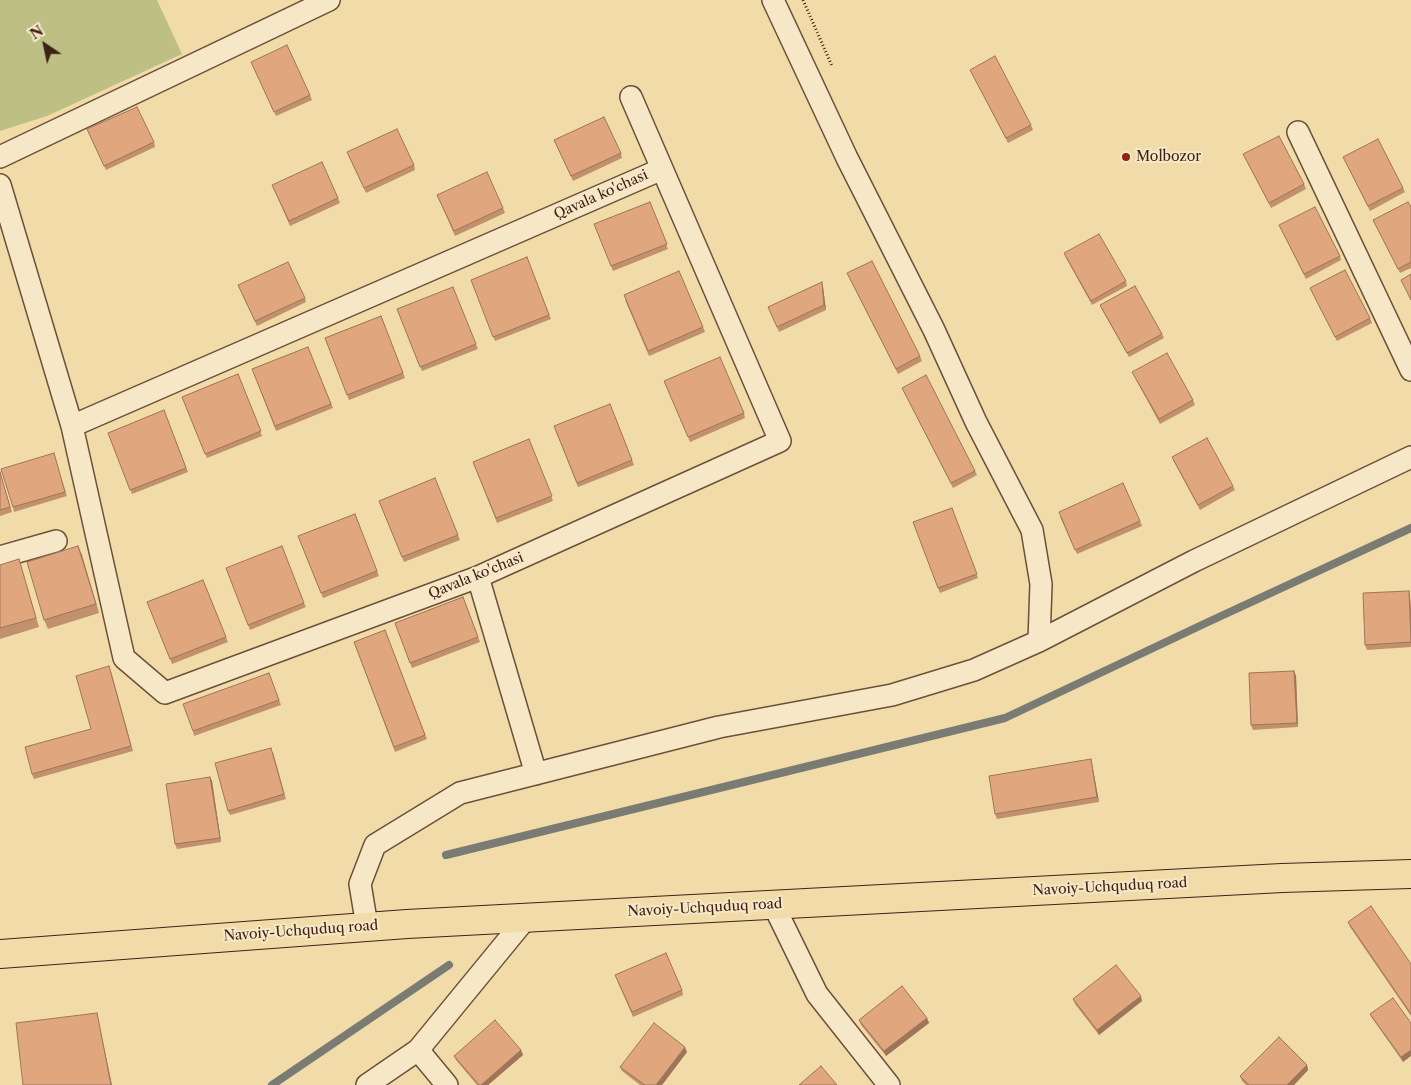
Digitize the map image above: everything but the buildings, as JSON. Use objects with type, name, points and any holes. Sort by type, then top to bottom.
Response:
[{"type":"highway","name":"Navoiy-Uchquduq road","points":[[0,954],[367,926],[1282,878],[1411,874]]},
{"type":"street","points":[[0,157],[329,0]]},
{"type":"street","points":[[773,0],[847,158],[934,330],[976,422],[1032,530],[1041,584],[1039,641]]},
{"type":"street","points":[[630,97],[662,169]]},
{"type":"street","points":[[1298,132],[1411,370]]},
{"type":"street","name":"Qavala ko'chasi","points":[[662,169],[780,441],[478,577],[165,693],[124,658],[72,426],[662,169]]},
{"type":"street","points":[[0,185],[72,426]]},
{"type":"street","points":[[367,926],[360,884],[375,845],[460,793],[719,727],[892,695],[974,670],[1039,641],[1194,560],[1411,458]]},
{"type":"street","points":[[0,557],[56,541]]},
{"type":"street","points":[[478,577],[536,774]]},
{"type":"street","points":[[773,904],[817,994],[889,1085]]},
{"type":"street","points":[[366,1085],[418,1050],[527,917]]},
{"type":"street","points":[[418,1050],[447,1085]]},
{"type":"green space","points":[[0,0],[157,0],[182,54],[47,116],[0,131]]},
{"type":"waterway","points":[[446,855],[1005,718],[1411,528]]},
{"type":"waterway","points":[[272,1085],[449,965]]},
{"type":"place","name":"Molbozor","points":[[1126,157]]}]
